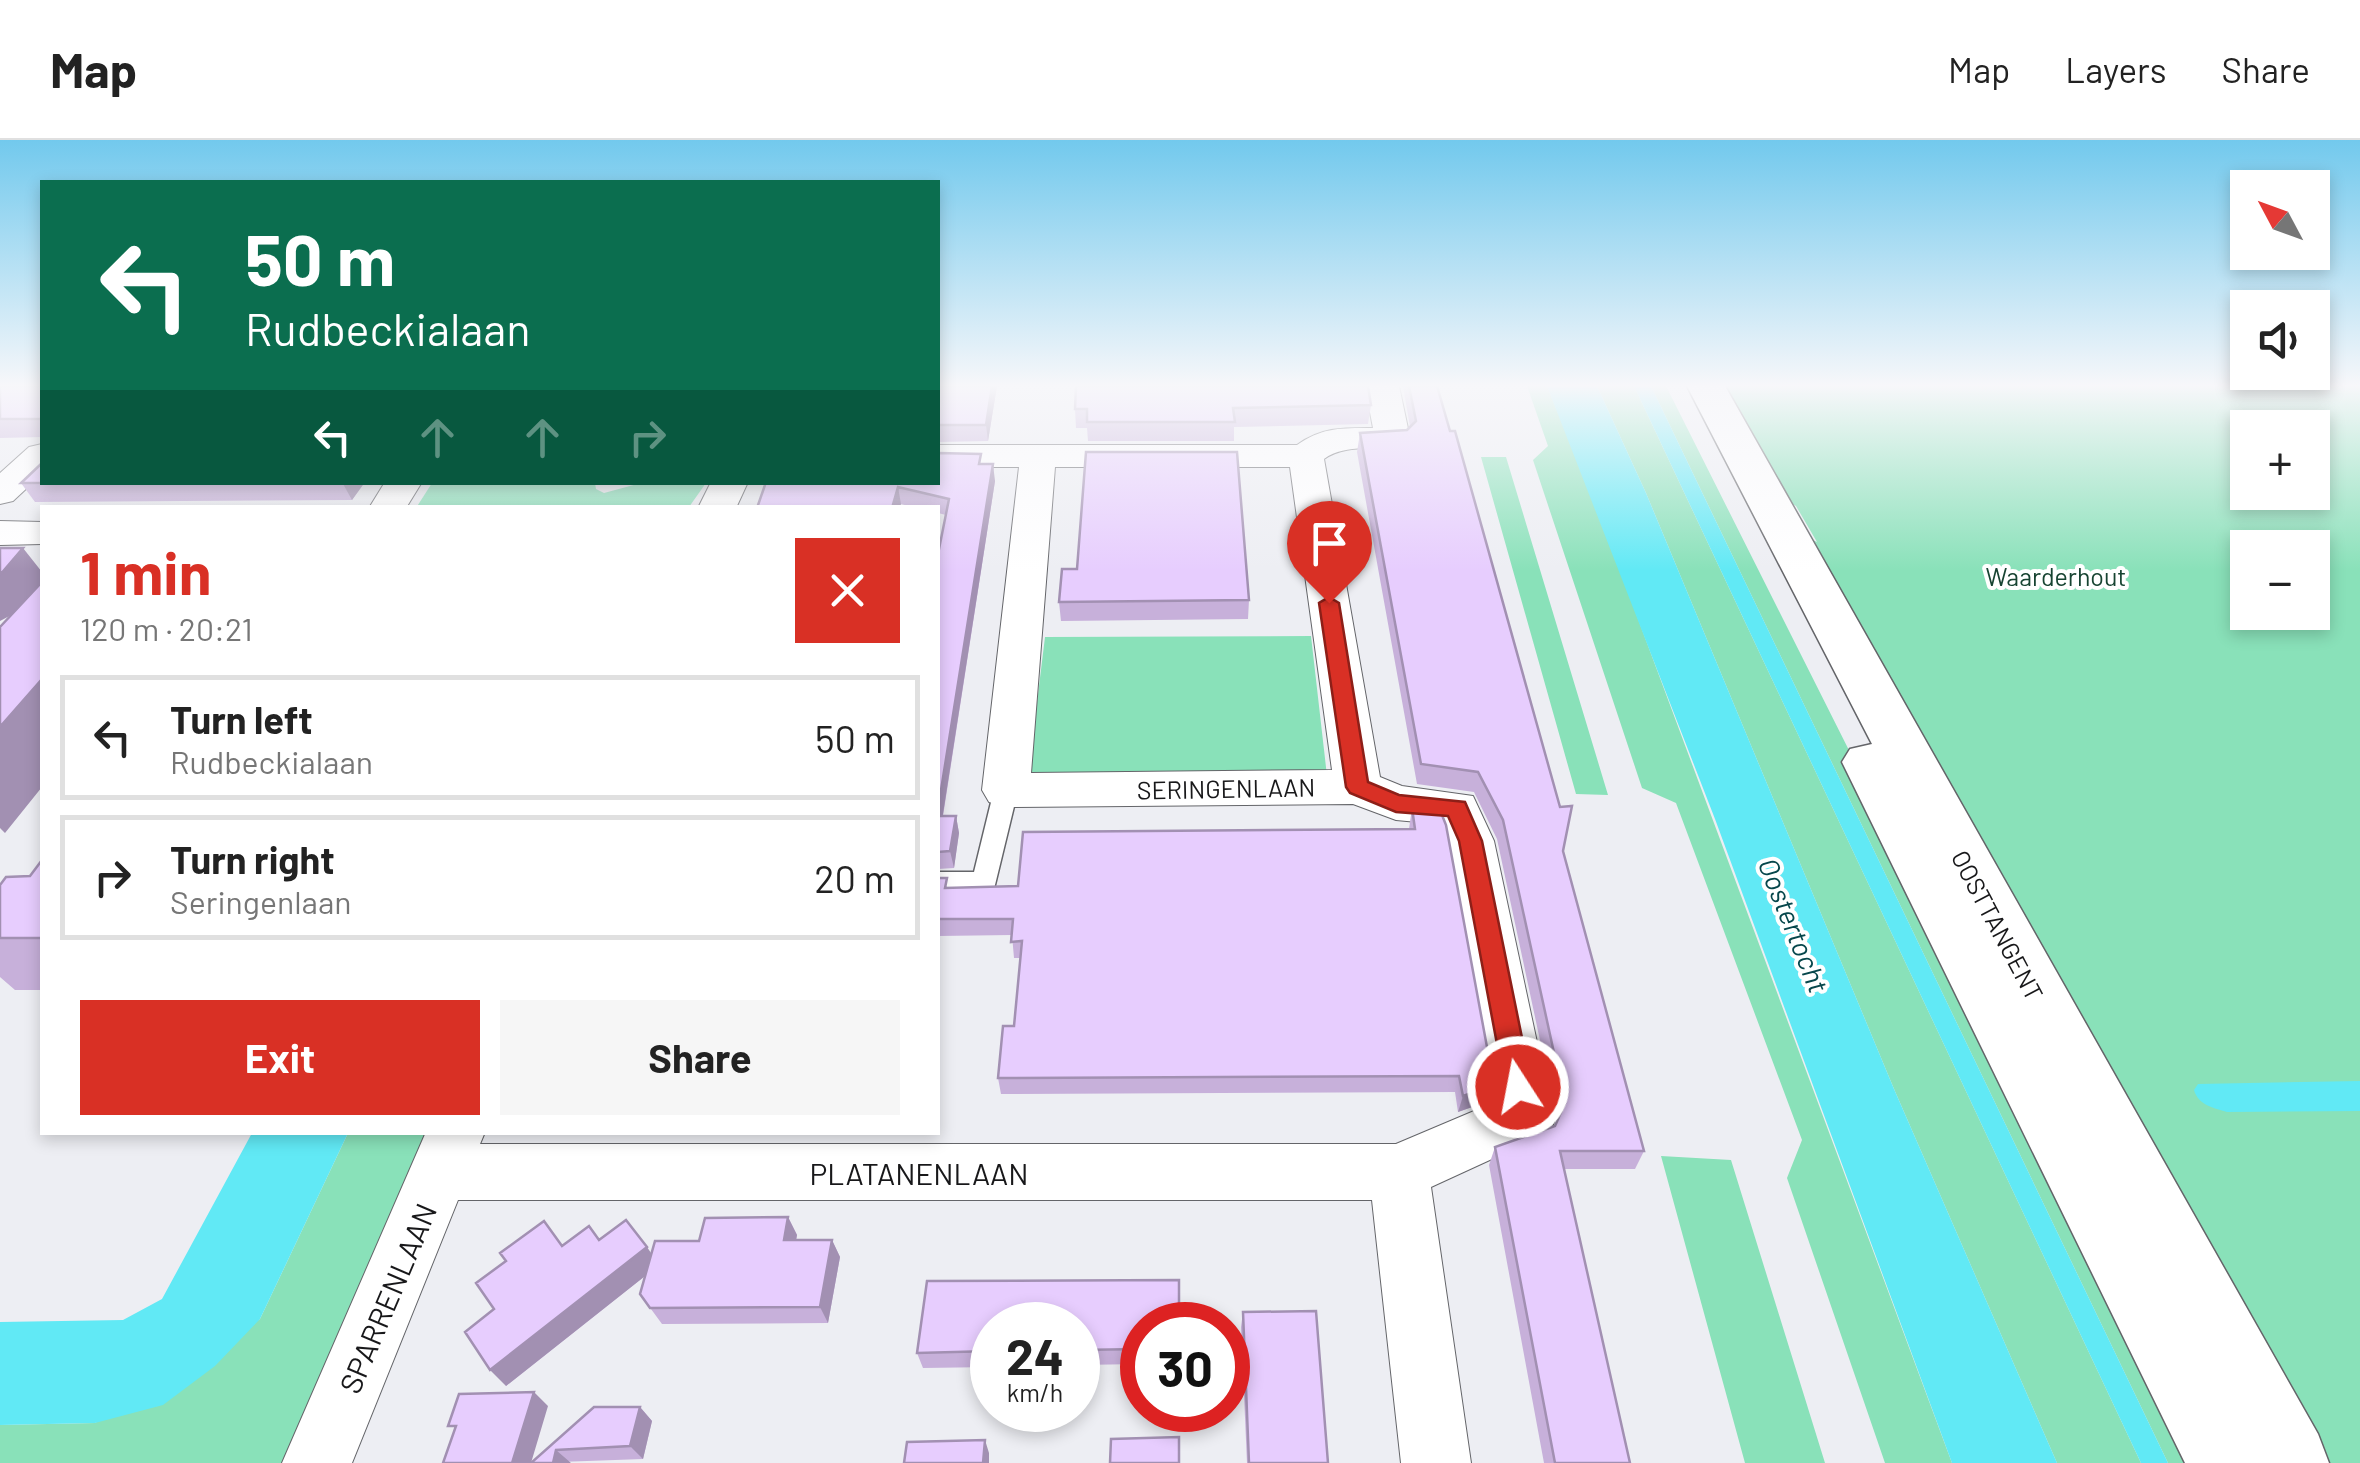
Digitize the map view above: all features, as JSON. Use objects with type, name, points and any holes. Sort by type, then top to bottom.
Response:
[{"type":"main road","name":"OOSTTANGENT","points":[[1707,448],[2228,1463]]},
{"type":"main road","name":"OOSTTANGENT","points":[[1739,448],[2290,1463]]},
{"type":"street","points":[[940,456],[1306,456],[1317,448]]},
{"type":"street","points":[[0,493],[40,456]]},
{"type":"street","points":[[1006,790],[1038,456]]},
{"type":"street","points":[[1306,456],[1358,787]]},
{"type":"street","points":[[0,532],[40,532]]},
{"type":"street","name":"SERINGENLAAN","points":[[1006,790],[1358,787]]},
{"type":"street","name":"PLATANENLAAN","points":[[448,1152],[1399,1172],[1497,1128],[1526,1122],[1470,841],[1456,808],[1396,804],[1358,787]]},
{"type":"street","name":"SPARRENLAAN","points":[[317,1463],[448,1152]]},
{"type":"street","points":[[1399,1172],[1436,1463]]},
{"type":"lane","points":[[940,882],[984,882],[1006,790]]},
{"type":"green space","points":[[1546,448],[1572,448],[1952,1463],[1885,1463],[1787,1178],[1802,1140],[1676,803],[1642,788],[1533,460]]},
{"type":"green space","points":[[1625,448],[1663,448],[2141,1463],[2057,1463],[1894,1089]]},
{"type":"green space","points":[[1681,448],[1697,448],[2207,1463],[2168,1463]]},
{"type":"green space","name":"Waarderhout","points":[[1755,448],[2230,448],[2230,510],[2330,510],[2330,448],[2360,448],[2360,1463],[2320,1463],[1802,535],[1817,542],[1796,506],[1782,498]]},
{"type":"green space","points":[[1481,457],[1506,457],[1608,795],[1576,794]]},
{"type":"green space","points":[[431,485],[595,485],[604,493],[634,485],[705,485],[690,505],[418,505]]},
{"type":"green space","points":[[1311,636],[1327,776],[1028,776],[1045,637]]},
{"type":"green space","points":[[347,1135],[426,1135],[289,1463],[0,1463],[0,1425],[95,1423],[260,1319]]},
{"type":"green space","points":[[1661,1156],[1731,1160],[1825,1463],[1745,1463]]},
{"type":"water","name":"Oostertocht","points":[[1571,448],[1625,448],[1894,1089],[2057,1463],[1952,1463],[1715,819]]},
{"type":"water","points":[[1663,448],[1681,448],[2168,1463],[2141,1463]]},
{"type":"water","points":[[2360,1081],[2360,1111],[2227,1112],[2203,1102],[2194,1090],[2198,1084]]},
{"type":"water","points":[[251,1135],[347,1135],[260,1319],[215,1366],[163,1405],[95,1423],[0,1425],[0,1322],[123,1320],[162,1299]]},
{"type":"building","points":[[1363,448],[1460,448],[1560,807],[1572,806],[1563,851],[1644,1151],[1560,1151],[1630,1463],[1555,1463],[1495,1147],[1555,1126],[1565,1103],[1503,820],[1478,772],[1421,764]]},
{"type":"building","points":[[1086,452],[1237,452],[1249,600],[1059,602],[1062,569],[1077,569]]},
{"type":"building","points":[[940,453],[981,454],[979,464],[993,464],[940,796],[940,544],[949,499],[898,487],[893,505],[758,505],[765,485],[940,485]]},
{"type":"building","points":[[40,465],[40,483],[21,483]]},
{"type":"building","points":[[0,548],[23,548],[0,575]]},
{"type":"building","points":[[40,584],[40,681],[0,727],[0,627]]},
{"type":"building","points":[[1412,808],[1440,810],[1494,1085],[1463,1096],[1459,1076],[998,1078],[1003,1026],[1014,1026],[1022,941],[1011,942],[1013,919],[940,919],[940,878],[947,878],[945,888],[1018,886],[1023,832],[1415,829]]},
{"type":"building","points":[[940,816],[956,816],[950,851],[940,852]]},
{"type":"building","points":[[40,863],[40,938],[0,938],[0,885],[6,877],[30,876]]},
{"type":"building","points":[[788,1217],[784,1240],[832,1240],[820,1307],[650,1308],[640,1294],[655,1241],[699,1241],[705,1218]]},
{"type":"building","points":[[626,1220],[647,1247],[490,1370],[465,1332],[494,1309],[476,1283],[506,1261],[500,1253],[544,1221],[562,1246],[589,1226],[599,1240]]},
{"type":"building","points":[[1179,1280],[1179,1302],[1120,1302],[1120,1349],[1100,1350],[1100,1302],[970,1302],[970,1352],[917,1353],[927,1281]]},
{"type":"building","points":[[1316,1311],[1328,1463],[1249,1463],[1250,1312]]},
{"type":"building","points":[[534,1392],[512,1463],[443,1463],[456,1426],[448,1426],[459,1394]]},
{"type":"building","points":[[594,1407],[640,1407],[630,1446],[556,1450],[553,1463],[531,1463]]},
{"type":"building","points":[[1179,1437],[1179,1463],[1110,1463],[1111,1439]]},
{"type":"building","points":[[985,1440],[983,1463],[904,1463],[907,1442]]},
{"type":"route","points":[[1329,603],[1358,787],[1396,804],[1456,808],[1470,841],[1518,1087]]}]
